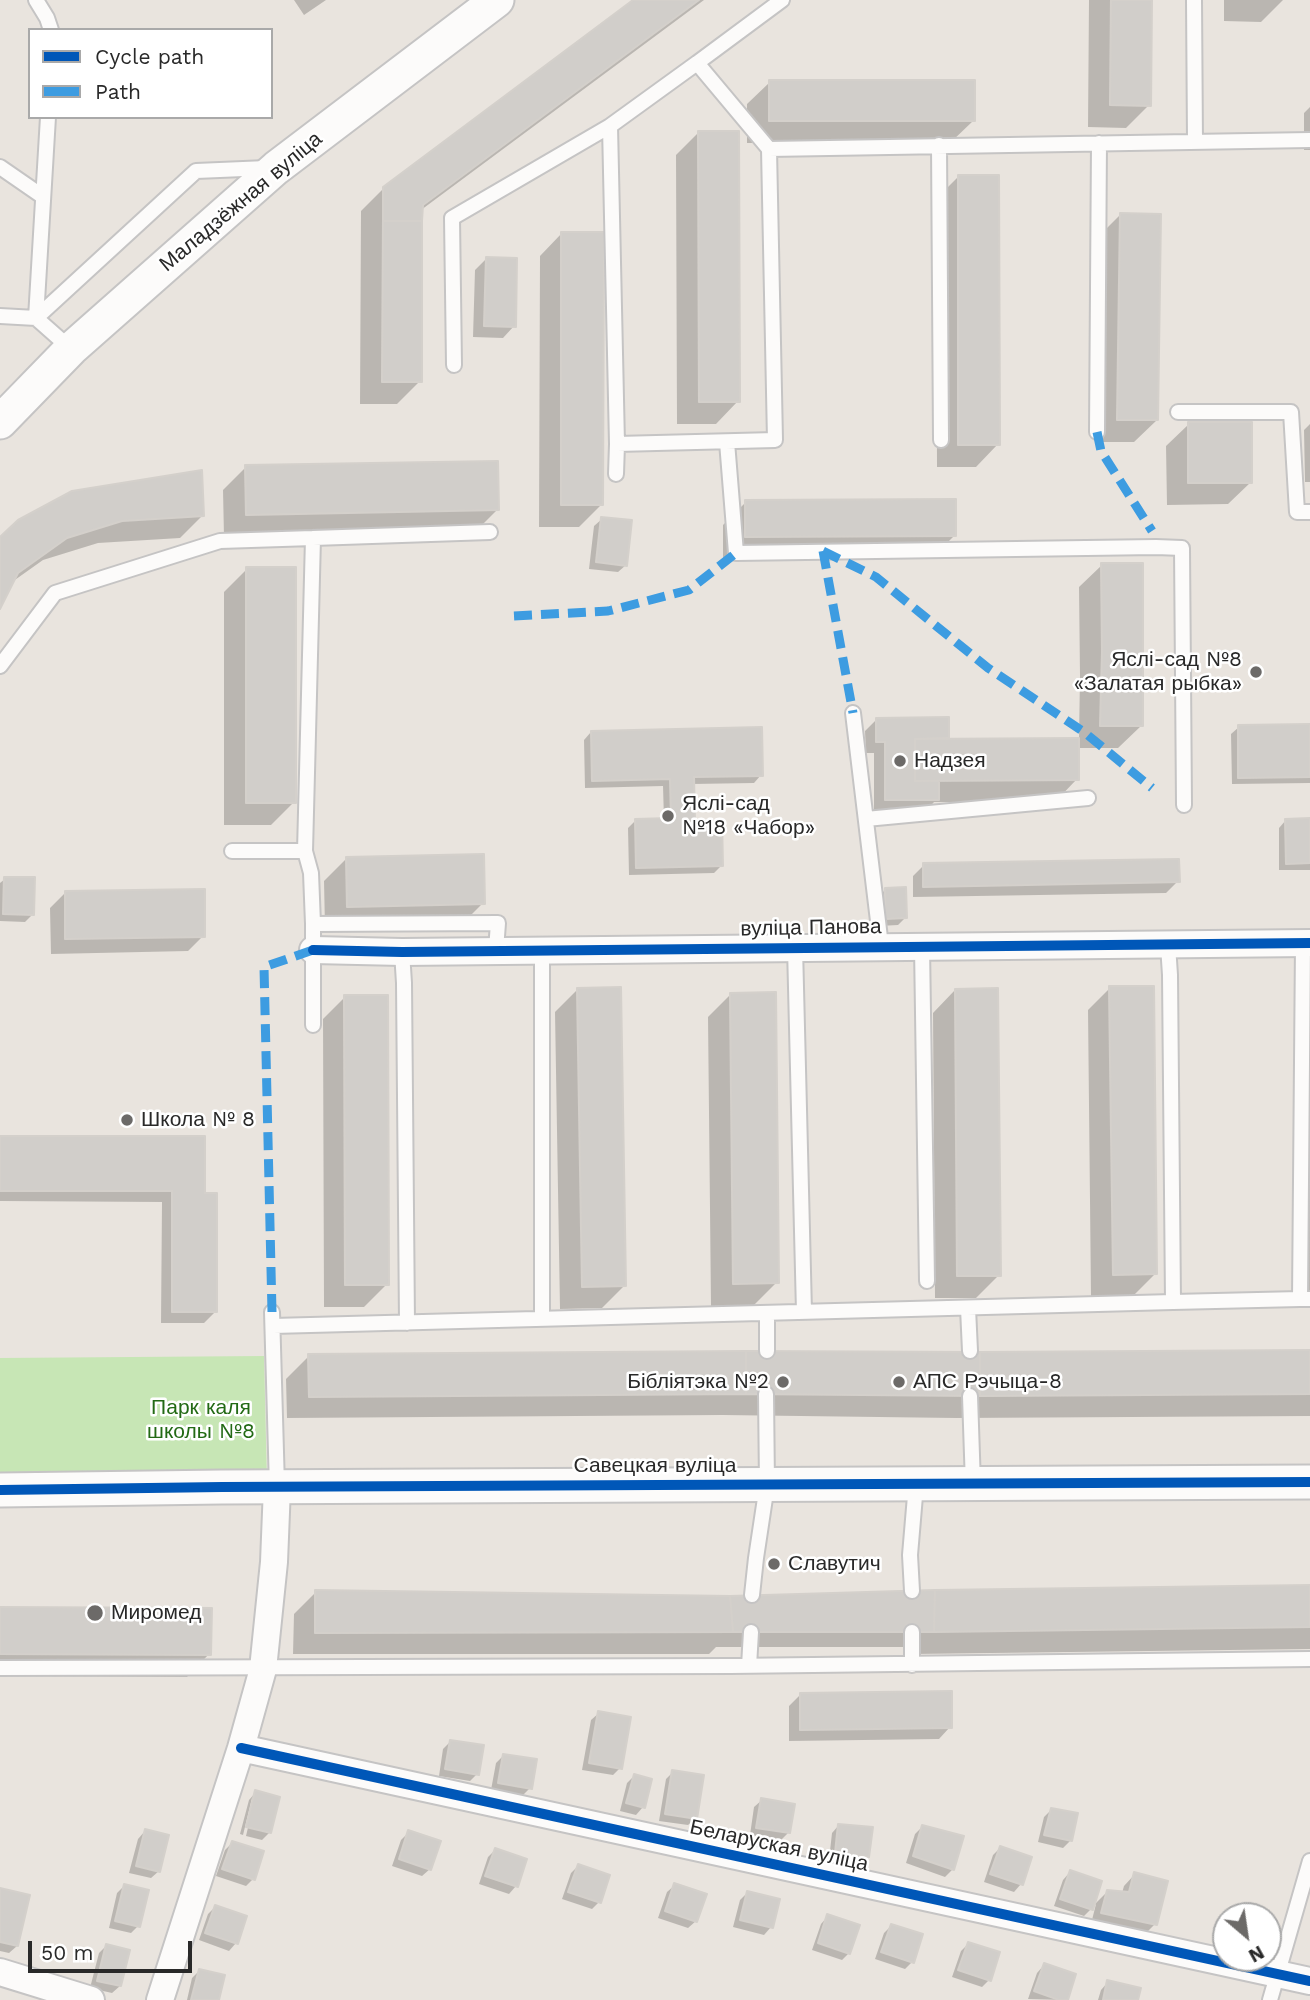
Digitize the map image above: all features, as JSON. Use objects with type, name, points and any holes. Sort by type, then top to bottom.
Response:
[{"type":"street","name":"Маладзёжная вуліца","points":[[0,422],[71,349],[276,168],[497,0]]},
{"type":"street","name":"вуліца Панова","points":[[313,937],[402,952],[1306,943]]},
{"type":"street","name":"Савецкая вуліца","points":[[0,1490],[1310,1482]]},
{"type":"street","points":[[160,2000],[263,1669],[274,1562],[276,1487]]},
{"type":"street","name":"Беларуская вуліца","points":[[240,1748],[1310,1981]]},
{"type":"street","points":[[0,1972],[91,2000]]},
{"type":"lane","points":[[36,0],[50,28]]},
{"type":"lane","points":[[454,365],[452,218],[610,126],[782,0]]},
{"type":"lane","points":[[1194,0],[1195,141]]},
{"type":"lane","points":[[617,444],[775,440],[769,149],[697,63]]},
{"type":"lane","points":[[36,318],[48,119]]},
{"type":"lane","points":[[610,126],[616,474]]},
{"type":"lane","points":[[769,149],[1310,140]]},
{"type":"lane","points":[[1097,432],[1099,143]]},
{"type":"lane","points":[[939,145],[942,440]]},
{"type":"lane","points":[[0,167],[42,196]]},
{"type":"lane","points":[[36,318],[196,171],[276,168]]},
{"type":"lane","points":[[0,316],[36,318],[71,349]]},
{"type":"lane","points":[[1178,412],[1291,412],[1297,512],[1310,512]]},
{"type":"lane","points":[[727,442],[736,553],[1182,548],[1184,805]]},
{"type":"lane","points":[[0,666],[55,593],[220,541],[490,532]]},
{"type":"lane","points":[[313,538],[305,851],[311,873],[313,1025]]},
{"type":"lane","points":[[853,713],[881,946]]},
{"type":"lane","points":[[866,819],[1088,798]]},
{"type":"lane","points":[[232,851],[305,851]]},
{"type":"lane","points":[[313,937],[498,923],[496,950]]},
{"type":"lane","points":[[276,1487],[272,1319],[407,1323],[1305,1299],[1306,943]]},
{"type":"lane","points":[[1168,944],[1173,1303]]},
{"type":"lane","points":[[922,946],[927,1281]]},
{"type":"lane","points":[[795,947],[804,1312]]},
{"type":"lane","points":[[542,950],[542,1319]]},
{"type":"lane","points":[[402,952],[407,1323]]},
{"type":"lane","points":[[968,1308],[970,1352]]},
{"type":"lane","points":[[766,1313],[767,1351]]},
{"type":"lane","points":[[752,1595],[767,1485],[766,1394]]},
{"type":"lane","points":[[970,1396],[973,1485]]},
{"type":"lane","points":[[912,1591],[910,1555],[916,1484]]},
{"type":"lane","points":[[749,1666],[751,1632]]},
{"type":"lane","points":[[912,1632],[912,1665]]},
{"type":"lane","points":[[0,1668],[912,1665],[1310,1659]]},
{"type":"lane","points":[[1270,2000],[1310,1861]]},
{"type":"green space","name":"Парк каля школы №8","points":[[264,1356],[267,1483],[0,1486],[0,1358]]},
{"type":"building","points":[[633,0],[699,0],[423,205],[422,221],[383,221],[383,187]]},
{"type":"building","points":[[1111,0],[1152,0],[1151,106],[1110,105]]},
{"type":"building","points":[[769,80],[975,80],[975,121],[769,121]]},
{"type":"building","points":[[698,131],[739,131],[740,402],[699,402]]},
{"type":"building","points":[[958,175],[999,175],[1000,445],[958,445]]},
{"type":"building","points":[[1120,213],[1161,214],[1158,420],[1117,420]]},
{"type":"building","points":[[383,221],[422,221],[422,382],[382,382]]},
{"type":"building","points":[[561,232],[604,232],[603,505],[561,505]]},
{"type":"building","points":[[486,257],[517,258],[516,327],[484,326]]},
{"type":"building","points":[[1188,422],[1252,422],[1252,483],[1188,483]]},
{"type":"building","points":[[498,461],[499,510],[246,515],[245,465]]},
{"type":"building","points":[[202,470],[204,516],[122,521],[67,538],[18,573],[0,609],[0,537],[18,520],[72,491]]},
{"type":"building","points":[[956,499],[956,536],[745,537],[745,500]]},
{"type":"building","points":[[601,517],[632,520],[627,566],[596,562]]},
{"type":"building","points":[[1101,563],[1143,563],[1143,726],[1100,726]]},
{"type":"building","points":[[246,567],[296,567],[296,803],[246,803]]},
{"type":"building","name":"Надзея","points":[[949,717],[949,738],[915,739],[915,781],[939,781],[939,800],[885,800],[885,742],[876,742],[876,718]]},
{"type":"building","points":[[1310,724],[1310,777],[1238,778],[1238,725]]},
{"type":"building","points":[[762,727],[763,776],[694,777],[695,821],[722,820],[723,866],[636,868],[635,819],[671,818],[670,779],[592,781],[591,731]]},
{"type":"building","points":[[1079,738],[1079,780],[915,781],[915,739]]},
{"type":"building","points":[[1310,818],[1310,863],[1286,864],[1285,819]]},
{"type":"building","points":[[484,854],[485,904],[347,907],[346,857]]},
{"type":"building","points":[[1179,859],[1180,882],[923,887],[923,863]]},
{"type":"building","points":[[4,877],[35,877],[34,915],[3,914]]},
{"type":"building","points":[[906,887],[907,918],[885,919],[885,888]]},
{"type":"building","points":[[205,889],[205,937],[65,939],[65,891]]},
{"type":"building","points":[[1109,986],[1154,986],[1157,1274],[1113,1275]]},
{"type":"building","points":[[621,987],[626,1286],[582,1287],[577,988]]},
{"type":"building","points":[[998,988],[1001,1276],[957,1276],[955,989]]},
{"type":"building","points":[[776,992],[779,1283],[733,1284],[730,993]]},
{"type":"building","points":[[344,995],[388,995],[389,1285],[345,1285]]},
{"type":"building","points":[[0,1136],[205,1136],[205,1193],[217,1193],[217,1312],[172,1312],[172,1191],[0,1191]]},
{"type":"building","points":[[1310,1350],[1310,1394],[980,1396],[980,1352]]},
{"type":"building","points":[[746,1351],[980,1352],[980,1396],[746,1394]]},
{"type":"building","points":[[746,1351],[746,1394],[309,1397],[308,1354]]},
{"type":"building","points":[[1310,1585],[1310,1627],[934,1632],[935,1590]]},
{"type":"building","points":[[315,1590],[730,1596],[733,1632],[315,1633]]},
{"type":"building","points":[[935,1590],[934,1632],[733,1632],[730,1596]]},
{"type":"building","points":[[0,1607],[212,1608],[211,1655],[0,1654]]},
{"type":"building","points":[[952,1691],[952,1728],[800,1730],[800,1693]]},
{"type":"building","points":[[598,1711],[631,1717],[622,1769],[589,1763]]},
{"type":"building","points":[[450,1740],[484,1745],[479,1775],[445,1769]]},
{"type":"building","points":[[503,1754],[537,1759],[532,1789],[498,1783]]},
{"type":"building","points":[[672,1770],[704,1775],[697,1819],[665,1814]]},
{"type":"building","points":[[634,1774],[652,1779],[645,1808],[626,1803]]},
{"type":"building","points":[[255,1790],[280,1797],[271,1833],[246,1827]]},
{"type":"building","points":[[761,1798],[795,1804],[790,1833],[756,1828]]},
{"type":"building","points":[[1051,1808],[1078,1813],[1072,1841],[1044,1835]]},
{"type":"building","points":[[838,1824],[873,1827],[869,1857],[835,1853]]},
{"type":"building","points":[[922,1825],[964,1836],[954,1870],[913,1856]]},
{"type":"building","points":[[145,1829],[169,1835],[160,1872],[136,1866]]},
{"type":"building","points":[[408,1830],[441,1841],[431,1870],[399,1859]]},
{"type":"building","points":[[232,1841],[264,1851],[255,1880],[222,1869]]},
{"type":"building","points":[[1000,1846],[1032,1857],[1023,1885],[990,1874]]},
{"type":"building","points":[[495,1848],[527,1859],[518,1887],[485,1876]]},
{"type":"building","points":[[578,1864],[610,1875],[601,1903],[568,1892]]},
{"type":"building","points":[[1070,1870],[1102,1881],[1093,1910],[1060,1899]]},
{"type":"building","points":[[1134,1872],[1168,1881],[1157,1925],[1101,1913],[1107,1890],[1129,1892]]},
{"type":"building","points":[[674,1883],[707,1894],[697,1922],[665,1911]]},
{"type":"building","points":[[124,1884],[149,1890],[140,1927],[115,1921]]},
{"type":"building","points":[[0,1888],[30,1895],[18,1946],[0,1942]]},
{"type":"building","points":[[747,1891],[780,1899],[773,1928],[740,1920]]},
{"type":"building","points":[[215,1905],[247,1916],[238,1944],[205,1933]]},
{"type":"building","points":[[827,1914],[860,1925],[850,1954],[818,1943]]},
{"type":"building","points":[[891,1924],[923,1934],[914,1963],[881,1952]]},
{"type":"building","points":[[968,1942],[1000,1952],[991,1981],[958,1970]]},
{"type":"building","points":[[106,1944],[130,1950],[121,1986],[97,1981]]},
{"type":"building","points":[[1044,1963],[1076,1974],[1068,2000],[1059,2000],[1034,1991]]},
{"type":"building","points":[[199,1969],[225,1975],[219,2000],[191,2000]]},
{"type":"building","points":[[1107,1980],[1141,1988],[1138,2000],[1103,2000]]},
{"type":"marked path","points":[[1097,432],[1101,451],[1152,531]]},
{"type":"marked path","points":[[823,551],[876,577],[988,668],[1084,732],[1152,788]]},
{"type":"marked path","points":[[823,551],[853,713]]},
{"type":"marked path","points":[[514,616],[608,611],[689,590],[736,553]]},
{"type":"marked path","points":[[272,1312],[264,967],[313,950]]},
{"type":"cycle path","points":[[313,950],[402,952],[1310,943]]},
{"type":"cycle path","points":[[0,1490],[1310,1482]]},
{"type":"cycle path","points":[[241,1748],[1310,1981]]},
{"type":"place","name":"Яслі-сад №8 «Залатая рыбка»","points":[[1256,672]]},
{"type":"place","name":"Надзея","points":[[900,761]]},
{"type":"place","name":"Яслі-сад №18 «Чабор»","points":[[668,816]]},
{"type":"place","name":"Школа № 8","points":[[127,1120]]},
{"type":"place","name":"Бібліятэка №2","points":[[783,1382]]},
{"type":"place","name":"АПС Рэчыца-8","points":[[899,1382]]},
{"type":"place","name":"Славутич","points":[[774,1564]]},
{"type":"place","name":"Миромед","points":[[95,1613]]}]
